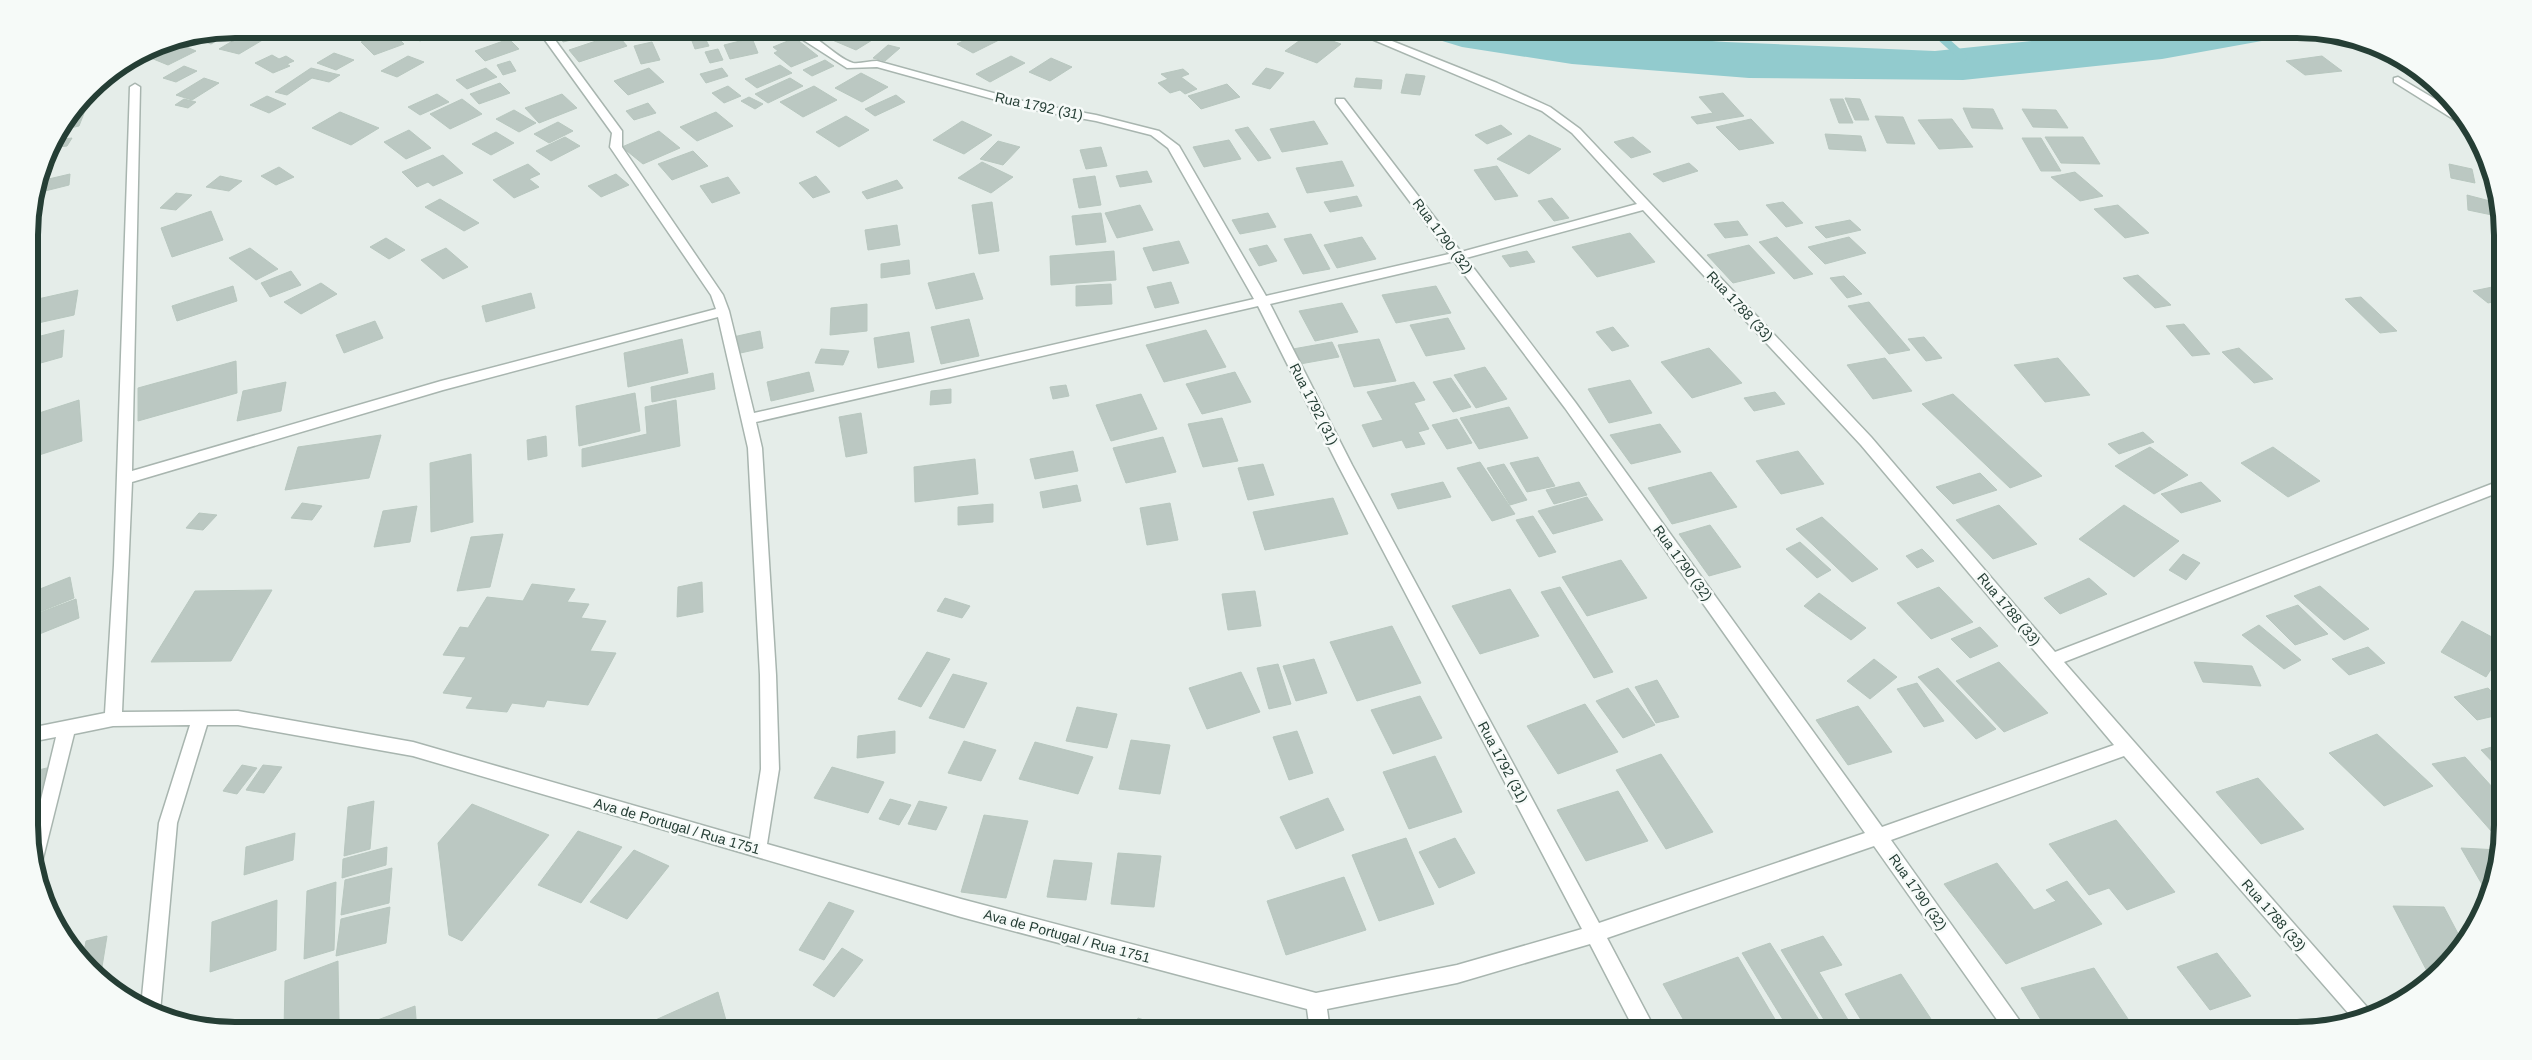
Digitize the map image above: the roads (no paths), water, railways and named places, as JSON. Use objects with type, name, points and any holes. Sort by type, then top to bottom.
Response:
[{"type":"street","points":[[549,38],[618,133],[616,147],[717,295],[723,311],[756,448],[768,675],[770,768],[757,849]]},
{"type":"street","name":"Rua 1792 (31)","points":[[807,38],[851,66],[877,64],[1029,106],[1096,118],[1155,133],[1173,146],[1262,301],[1345,465],[1641,1022]]},
{"type":"street","name":"Rua 1788 (33)","points":[[1376,38],[1493,85],[1546,109],[1576,132],[1866,441],[2127,748],[2360,1012]]},
{"type":"street","points":[[2398,80],[2454,115]]},
{"type":"street","points":[[114,719],[124,479],[135,87]]},
{"type":"street","name":"Rua 1790 (32)","points":[[1340,100],[1570,405],[2011,1022]]},
{"type":"street","points":[[748,419],[1459,256],[1646,205]]},
{"type":"street","points":[[124,479],[441,386],[723,311]]},
{"type":"street","points":[[2052,660],[2494,490]]},
{"type":"street","points":[[151,1004],[168,823],[201,718]]},
{"type":"street","name":"Ava de Portugal / Rua 1751","points":[[38,733],[114,719],[238,718],[412,749],[960,908],[1316,1002]]},
{"type":"street","points":[[39,845],[67,728]]},
{"type":"street","points":[[1319,1022],[1316,1002],[1457,974],[1593,934],[1879,836],[2127,748]]},
{"type":"water","points":[[1432,38],[1670,38],[1935,51],[2060,38],[2279,38],[2162,59],[1963,80],[1749,78],[1572,64],[1462,47]]},
{"type":"waterway","points":[[1942,38],[1963,57]]}]
